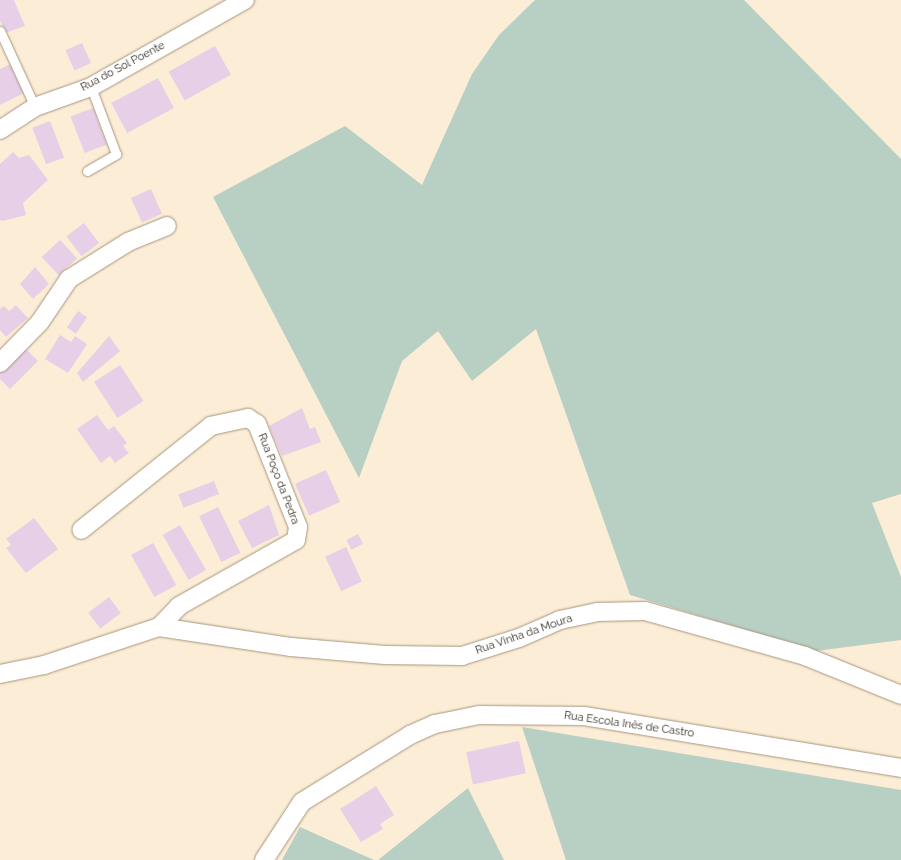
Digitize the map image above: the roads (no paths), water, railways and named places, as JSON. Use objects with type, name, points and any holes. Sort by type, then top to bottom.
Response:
[{"type":"street","name":"Rua do Sol Poente","points":[[0,130],[35,107],[91,87],[245,0]]},
{"type":"street","points":[[0,363],[40,322],[69,279],[128,242],[167,226]]},
{"type":"street","name":"Rua Poço da Pedra","points":[[0,674],[44,665],[159,626],[179,606],[296,540],[298,527],[257,424],[248,418],[211,426],[81,530]]},
{"type":"street","name":"Rua Vinha da Moura","points":[[159,626],[291,647],[385,655],[462,656],[519,638],[560,620],[597,612],[645,611],[805,656],[901,695]]},
{"type":"street","name":"Rua Escola Inês de Castro","points":[[264,860],[302,802],[410,735],[435,724],[479,715],[584,716],[901,768]]},
{"type":"lane","points":[[0,31],[35,107]]},
{"type":"lane","points":[[87,171],[116,154],[91,87]]}]
